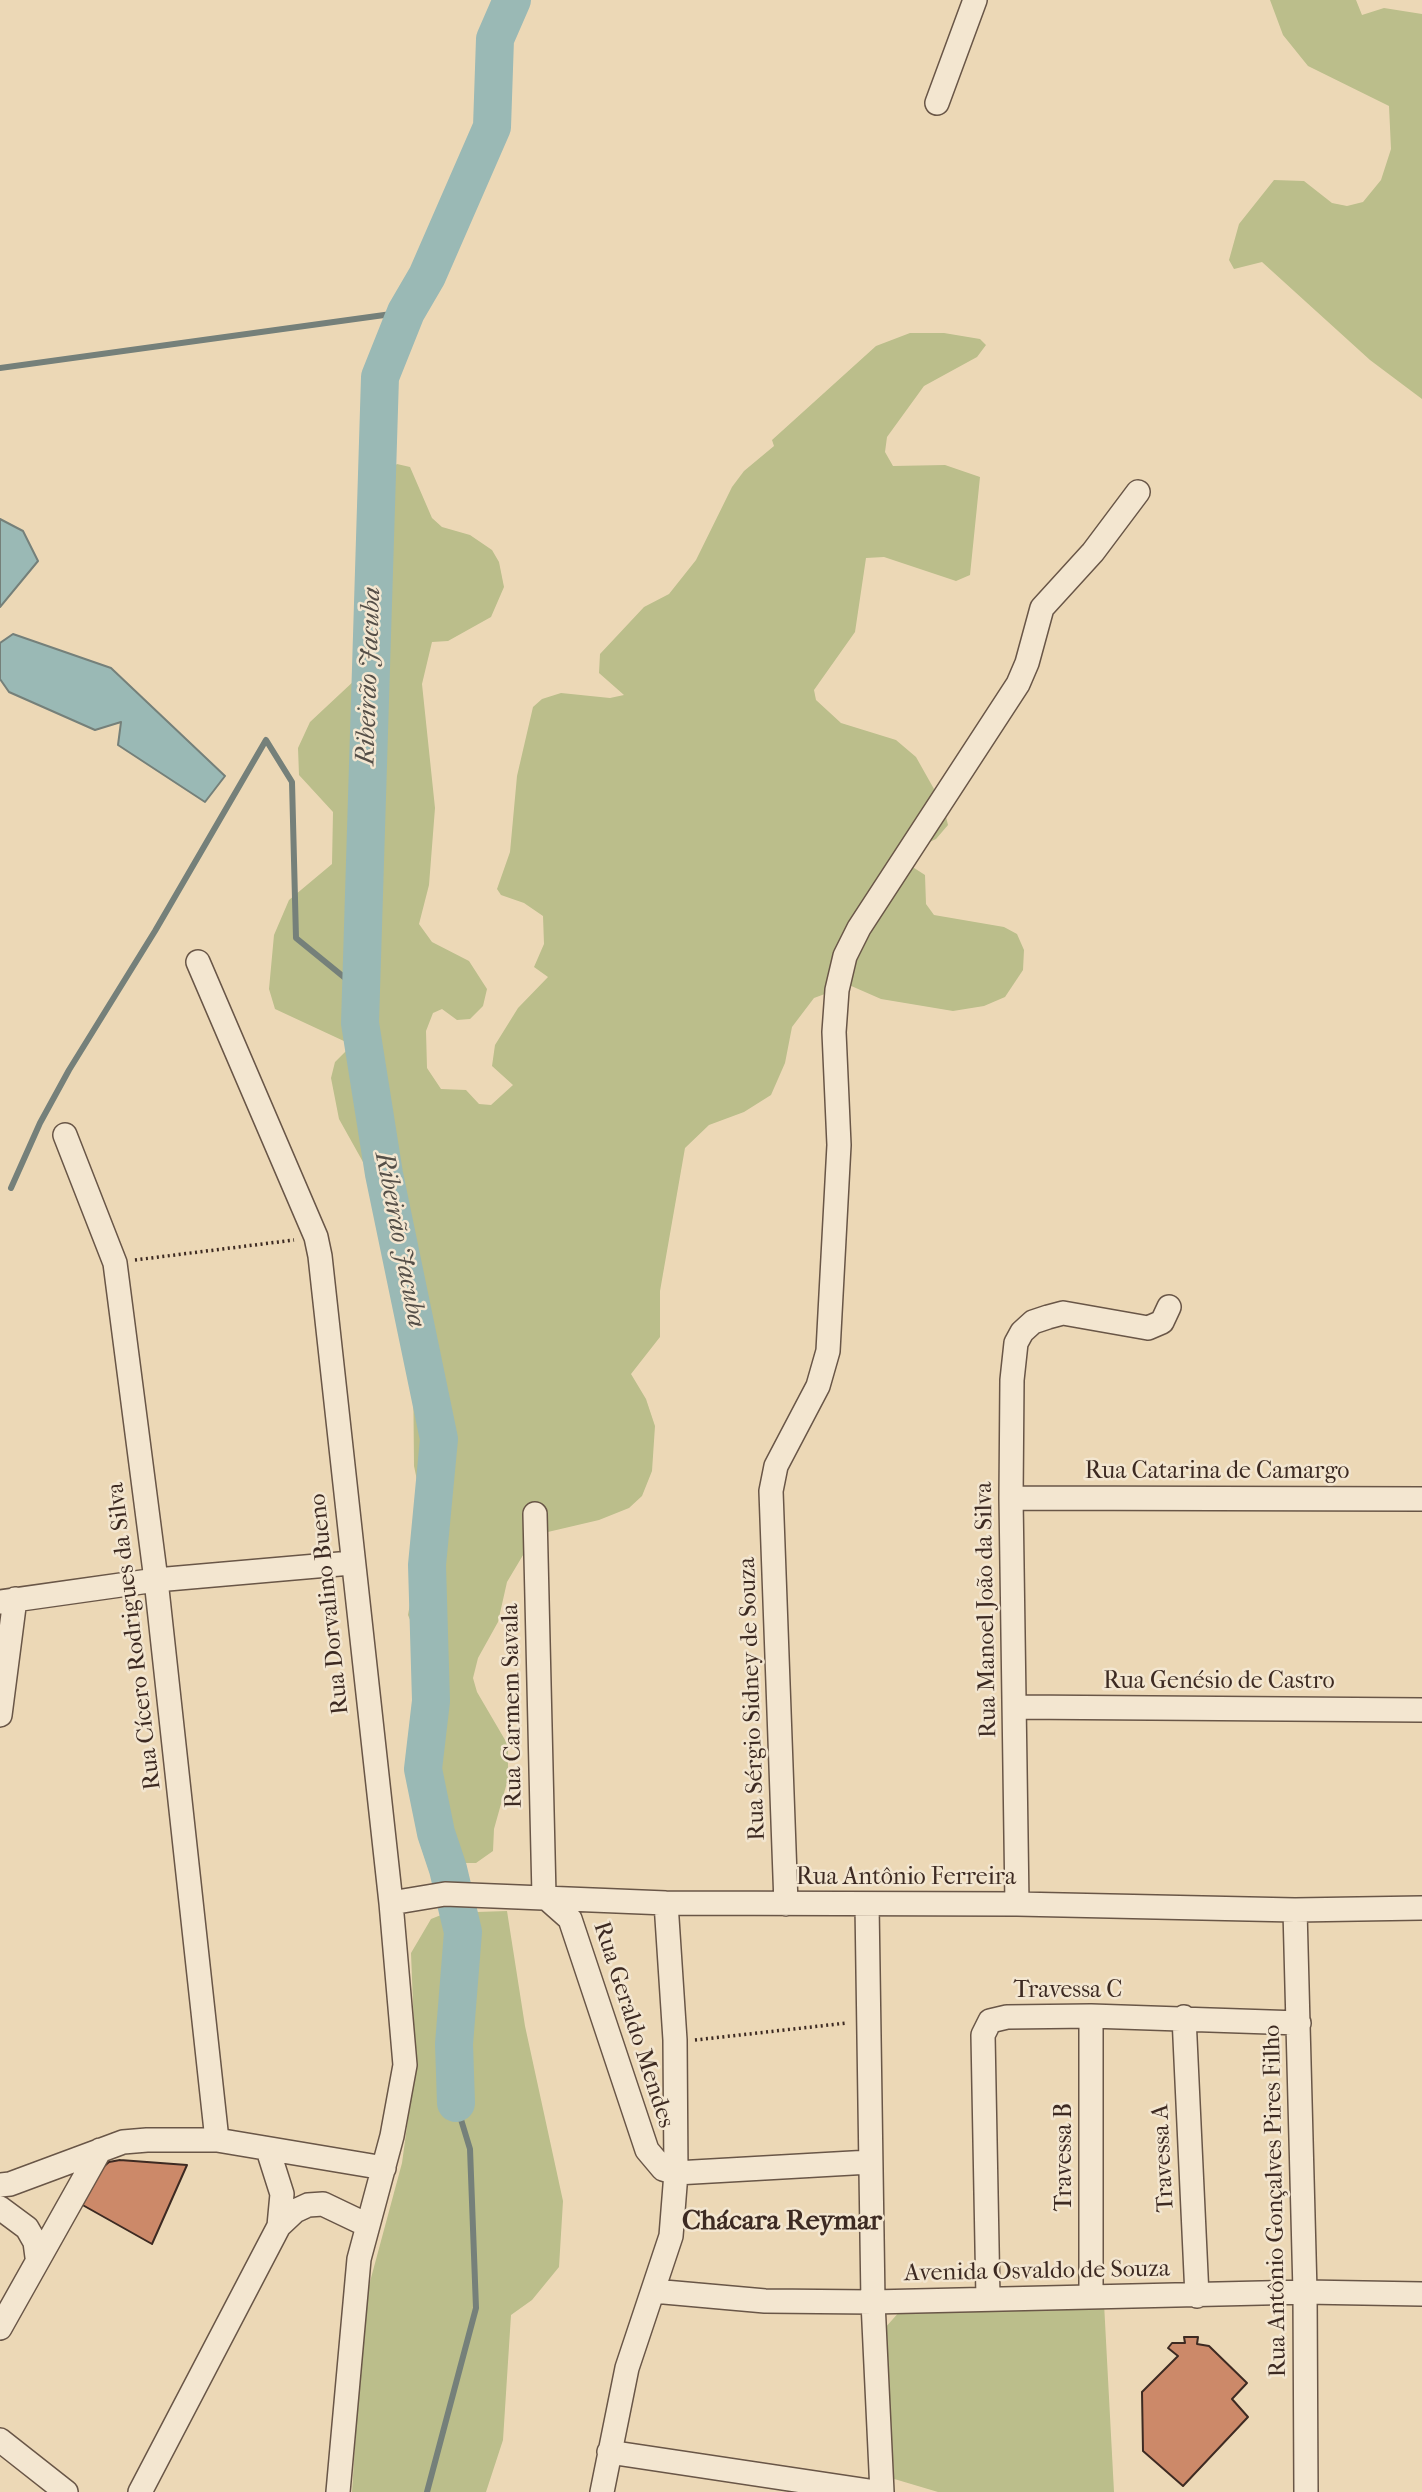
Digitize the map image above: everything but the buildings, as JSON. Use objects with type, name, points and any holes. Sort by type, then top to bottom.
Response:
[{"type":"street","points":[[937,103],[975,0]]},
{"type":"street","name":"Rua Sérgio Sidney de Souza","points":[[786,1904],[772,1491],[776,1466],[818,1386],[828,1351],[839,1145],[834,1032],[837,990],[845,956],[859,928],[1018,684],[1027,663],[1042,608],[1093,552],[1138,492]]},
{"type":"street","name":"Rua Dorvalino Bueno","points":[[198,962],[316,1237],[391,1903],[405,2065],[384,2168],[359,2259],[338,2492]]},
{"type":"street","name":"Rua Cícero Rodrigues da Silva","points":[[65,1135],[115,1263],[156,1580],[218,2140]]},
{"type":"street","name":"Rua Manoel João da Silva","points":[[1017,1904],[1011,1498],[1012,1380],[1016,1343],[1033,1322],[1063,1313],[1148,1328],[1162,1322],[1169,1307]]},
{"type":"street","name":"Rua Catarina de Camargo","points":[[1011,1498],[1422,1499]]},
{"type":"street","name":"Rua Carmem Savala","points":[[535,1514],[544,1896]]},
{"type":"street","points":[[0,1715],[7,1600],[156,1580],[352,1563]]},
{"type":"street","name":"Rua Genésio de Castro","points":[[1016,1707],[1422,1710]]},
{"type":"street","name":"Rua Antônio Ferreira","points":[[391,1903],[444,1894],[666,1903],[1017,1904],[1295,1910],[1422,1908]]},
{"type":"street","name":"Rua Geraldo Mendes","points":[[544,1896],[570,1919],[647,2150],[663,2169],[676,2173]]},
{"type":"street","points":[[602,2492],[627,2368],[671,2236],[676,2173],[675,2040],[666,1903]]},
{"type":"street","points":[[867,1904],[873,2302],[882,2492]]},
{"type":"street","name":"Rua Antônio Gonçalves Pires Filho","points":[[1295,1910],[1305,2292],[1306,2492]]},
{"type":"street","name":"Travessa C","points":[[988,2298],[983,2035],[990,2021],[999,2017],[1091,2016],[1184,2017],[1299,2023]]},
{"type":"street","name":"Travessa B","points":[[1091,2016],[1091,2297]]},
{"type":"street","name":"Travessa A","points":[[1184,2017],[1197,2296]]},
{"type":"street","points":[[0,2185],[10,2185],[123,2142],[148,2140],[218,2140],[384,2168]]},
{"type":"street","points":[[0,2328],[37,2257],[100,2150]]},
{"type":"street","points":[[268,2150],[282,2194],[279,2226]]},
{"type":"street","points":[[676,2173],[870,2162]]},
{"type":"street","points":[[139,2492],[279,2226],[295,2211],[309,2205],[323,2204],[367,2225]]},
{"type":"street","points":[[0,2208],[27,2228],[35,2242],[37,2257]]},
{"type":"street","name":"Avenida Osvaldo de Souza","points":[[653,2291],[765,2301],[873,2302],[1305,2292],[1422,2294]]},
{"type":"street","points":[[0,2440],[66,2492]]},
{"type":"street","points":[[609,2452],[876,2492]]},
{"type":"path","points":[[115,1263],[316,1237]]},
{"type":"path","points":[[675,2040],[718,2039],[870,2020]]},
{"type":"green space","points":[[1270,0],[1356,0],[1362,15],[1384,8],[1422,14],[1422,399],[1370,360],[1262,262],[1234,269],[1229,260],[1239,224],[1274,180],[1304,181],[1332,203],[1347,206],[1363,202],[1381,180],[1391,149],[1389,106],[1308,66],[1283,35]]},
{"type":"green space","points":[[910,333],[944,333],[980,339],[986,345],[977,357],[924,386],[887,437],[885,452],[893,466],[945,465],[980,477],[970,575],[956,581],[884,557],[866,558],[855,632],[814,690],[816,700],[841,723],[896,740],[916,757],[943,805],[948,825],[936,839],[897,857],[925,875],[926,904],[934,915],[1004,927],[1017,934],[1024,950],[1023,970],[1005,997],[984,1006],[953,1011],[881,999],[849,985],[814,998],[792,1027],[785,1063],[771,1095],[744,1112],[709,1125],[685,1148],[660,1291],[660,1337],[631,1374],[646,1399],[655,1426],[652,1471],[642,1496],[629,1508],[599,1520],[535,1535],[507,1582],[498,1622],[478,1658],[473,1678],[477,1692],[508,1745],[508,1779],[494,1829],[493,1851],[476,1863],[460,1863],[449,1854],[442,1832],[434,1756],[440,1718],[436,1681],[408,1615],[410,1604],[427,1573],[428,1554],[420,1543],[416,1544],[422,1504],[414,1466],[413,1360],[417,1318],[406,1256],[372,1169],[363,1162],[339,1119],[331,1078],[335,1062],[348,1049],[346,1042],[275,1009],[269,989],[274,935],[289,900],[332,864],[333,812],[299,775],[298,748],[310,722],[356,679],[364,661],[367,636],[358,568],[360,497],[397,464],[410,467],[432,518],[442,527],[470,535],[492,550],[499,562],[504,587],[491,617],[448,641],[432,642],[422,684],[435,808],[429,885],[419,924],[432,942],[469,961],[487,989],[483,1006],[470,1019],[457,1020],[442,1009],[433,1013],[426,1031],[427,1068],[441,1089],[466,1090],[479,1104],[491,1105],[513,1085],[492,1066],[495,1045],[518,1008],[548,977],[534,967],[544,944],[543,916],[524,903],[501,895],[497,889],[510,852],[517,776],[533,707],[542,699],[561,693],[610,698],[624,695],[599,673],[600,654],[644,607],[669,594],[696,560],[732,487],[744,471],[774,446],[772,440],[876,346]]},
{"type":"green space","points":[[507,1911],[525,2026],[563,2201],[559,2267],[532,2300],[511,2315],[503,2440],[486,2492],[352,2492],[364,2304],[402,2163],[411,2097],[414,2030],[411,1953],[431,1919],[446,1913]]},
{"type":"green space","points":[[1104,2303],[1114,2492],[938,2492],[891,2478],[884,2329],[901,2310]]},
{"type":"water","points":[[0,519],[23,531],[38,561],[0,607]]},
{"type":"water","points":[[13,634],[111,668],[225,776],[205,802],[118,745],[121,722],[95,730],[9,692],[0,679],[0,643]]},
{"type":"waterway","name":"Ribeirão Jacuba","points":[[456,2103],[454,2044],[463,1932],[448,1869],[436,1833],[423,1769],[431,1701],[427,1565],[439,1439],[384,1174],[360,1023],[380,377],[406,312],[427,276],[492,127],[495,39],[512,0]]},
{"type":"waterway","points":[[0,368],[406,312]]},
{"type":"waterway","points":[[11,1188],[40,1123],[69,1070],[155,931],[266,740],[292,782],[296,938],[361,991]]},
{"type":"waterway","name":"Ribeirão Jacuba","points":[[427,2492],[476,2308],[470,2149],[456,2103]]},
{"type":"district","name":"Chácara Reymar","points":[[782,2222]]}]
